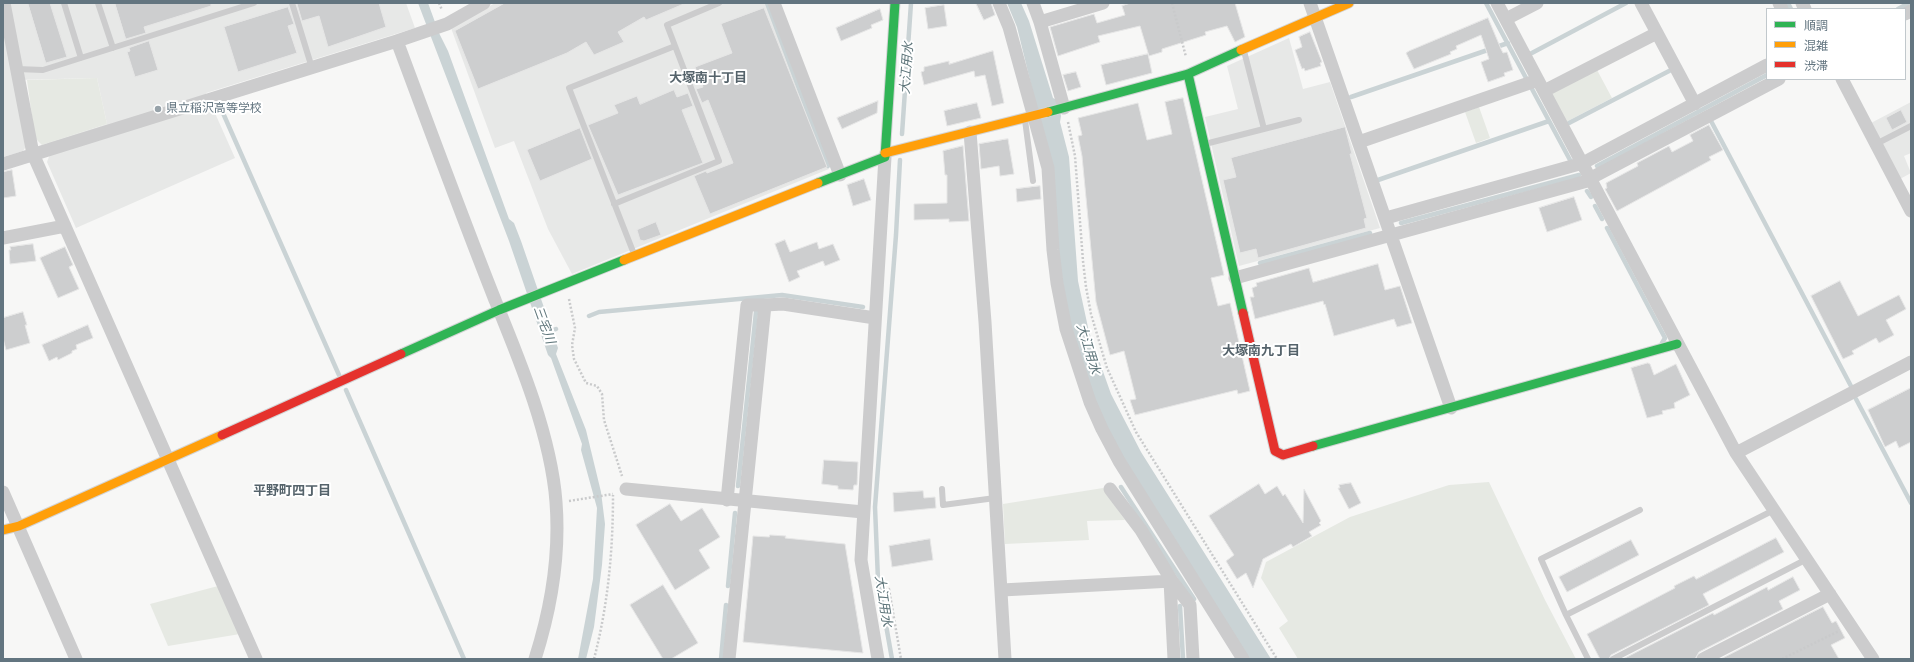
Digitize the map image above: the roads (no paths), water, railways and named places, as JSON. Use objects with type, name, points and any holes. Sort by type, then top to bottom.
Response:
[{"type":"street","points":[[4,3],[33,154],[256,659]]},
{"type":"street","points":[[3,164],[421,33],[443,25],[484,3]]},
{"type":"street","points":[[774,3],[840,175]]},
{"type":"street","points":[[878,659],[861,560],[895,3]]},
{"type":"street","points":[[999,3],[1009,27],[1032,117],[1048,168],[1055,263],[1066,329],[1090,402],[1119,461],[1243,659]]},
{"type":"street","points":[[1033,3],[1040,22],[1062,108]]},
{"type":"street","points":[[1040,22],[1103,3]]},
{"type":"street","points":[[1310,3],[1392,234],[1451,408]]},
{"type":"street","points":[[3,530],[19,526],[499,310],[840,175],[885,155],[1032,117],[1188,74],[1349,3]]},
{"type":"street","points":[[1497,3],[1736,453],[1871,658]]},
{"type":"street","points":[[1506,19],[1537,3]]},
{"type":"street","points":[[1641,3],[1695,104]]},
{"type":"street","points":[[1359,142],[1541,86],[1657,33]]},
{"type":"street","points":[[397,41],[539,418],[551,462],[556,503],[556,544],[551,600],[535,659]]},
{"type":"street","points":[[1386,218],[1583,163],[1766,66]]},
{"type":"street","points":[[1188,74],[1275,451],[1283,455],[1677,344]]},
{"type":"street","points":[[1235,278],[1591,179],[1777,80]]},
{"type":"street","points":[[1843,80],[1911,211]]},
{"type":"street","points":[[970,132],[985,322],[1005,659]]},
{"type":"street","points":[[3,238],[65,226]]},
{"type":"street","points":[[727,500],[748,305],[783,304],[875,318]]},
{"type":"street","points":[[729,659],[765,305]]},
{"type":"street","points":[[1736,453],[1911,362]]},
{"type":"street","points":[[626,489],[745,502],[863,512]]},
{"type":"street","points":[[1110,489],[1141,530],[1171,581],[1190,605],[1193,659]]},
{"type":"street","points":[[3,492],[76,659]]},
{"type":"street","points":[[1002,590],[1171,581]]},
{"type":"street","points":[[1171,581],[1174,659]]},
{"type":"street","points":[[1703,659],[1830,594]]},
{"type":"lane","points":[[64,3],[81,58]]},
{"type":"lane","points":[[98,3],[113,48]]},
{"type":"lane","points":[[17,69],[43,70],[254,3]]},
{"type":"lane","points":[[292,3],[312,68]]},
{"type":"lane","points":[[614,204],[720,161],[667,25],[719,3]]},
{"type":"lane","points":[[635,256],[569,88],[675,46]]},
{"type":"lane","points":[[1243,50],[1264,129]]},
{"type":"lane","points":[[1032,117],[1033,181]]},
{"type":"lane","points":[[1205,144],[1299,120]]},
{"type":"lane","points":[[1876,144],[1911,126]]},
{"type":"lane","points":[[942,489],[943,505],[996,498]]},
{"type":"lane","points":[[1588,659],[1541,559],[1640,510]]},
{"type":"lane","points":[[1566,615],[1774,510]]},
{"type":"lane","points":[[1613,659],[1807,559]]},
{"type":"water","name":"三宅川","points":[[418,3],[428,3],[439,33],[448,51],[509,219],[514,223],[521,241],[558,348],[556,354],[586,430],[601,492],[605,524],[602,565],[594,627],[586,659],[578,659],[593,579],[597,508],[581,450],[582,444],[551,358],[548,355],[509,241]]},
{"type":"water","points":[[1007,3],[1021,3],[1029,21],[1053,98],[1057,100],[1061,116],[1060,122],[1069,157],[1078,281],[1089,332],[1111,394],[1141,452],[1271,659],[1248,659],[1113,441],[1096,406],[1070,331],[1039,117],[1017,27]]},
{"type":"waterway","points":[[767,3],[828,166]]},
{"type":"waterway","name":"大江用水","points":[[902,134],[911,3]]},
{"type":"waterway","points":[[1486,3],[1526,78]]},
{"type":"waterway","points":[[1530,54],[1626,3]]},
{"type":"waterway","points":[[1788,3],[1790,8]]},
{"type":"waterway","points":[[1900,8],[1909,3]]},
{"type":"waterway","points":[[1351,97],[1508,43]]},
{"type":"waterway","points":[[1569,123],[1671,70]]},
{"type":"waterway","points":[[1597,166],[1766,76]]},
{"type":"waterway","points":[[1532,89],[1570,160]]},
{"type":"waterway","points":[[219,104],[339,375]]},
{"type":"waterway","points":[[1378,180],[1549,121]]},
{"type":"waterway","points":[[1711,121],[1852,388]]},
{"type":"waterway","name":"大江用水","points":[[892,659],[878,580],[875,507],[896,235],[900,160]]},
{"type":"waterway","points":[[1401,223],[1579,175]]},
{"type":"waterway","points":[[1587,191],[1591,197]]},
{"type":"waterway","points":[[1595,206],[1602,219]]},
{"type":"waterway","points":[[1607,228],[1665,338],[1662,343]]},
{"type":"waterway","points":[[1260,263],[1370,233]]},
{"type":"waterway","points":[[589,316],[599,312],[782,295],[863,307]]},
{"type":"waterway","points":[[738,486],[756,312]]},
{"type":"waterway","name":"三宅川","points":[[546,333],[556,329]]},
{"type":"waterway","points":[[346,390],[464,659]]},
{"type":"waterway","points":[[1856,399],[1911,503]]},
{"type":"waterway","points":[[1121,487],[1194,599]]},
{"type":"waterway","points":[[728,586],[735,513]]},
{"type":"waterway","points":[[721,659],[726,605]]},
{"type":"waterway","points":[[1180,606],[1183,659]]},
{"type":"place","name":"県立稲沢高等学校","points":[[158,109]]},
{"type":"district","name":"大塚南十丁目","points":[[708,78]]},
{"type":"district","name":"大塚南九丁目","points":[[1261,351]]},
{"type":"district","name":"平野町四丁目","points":[[292,491]]}]
